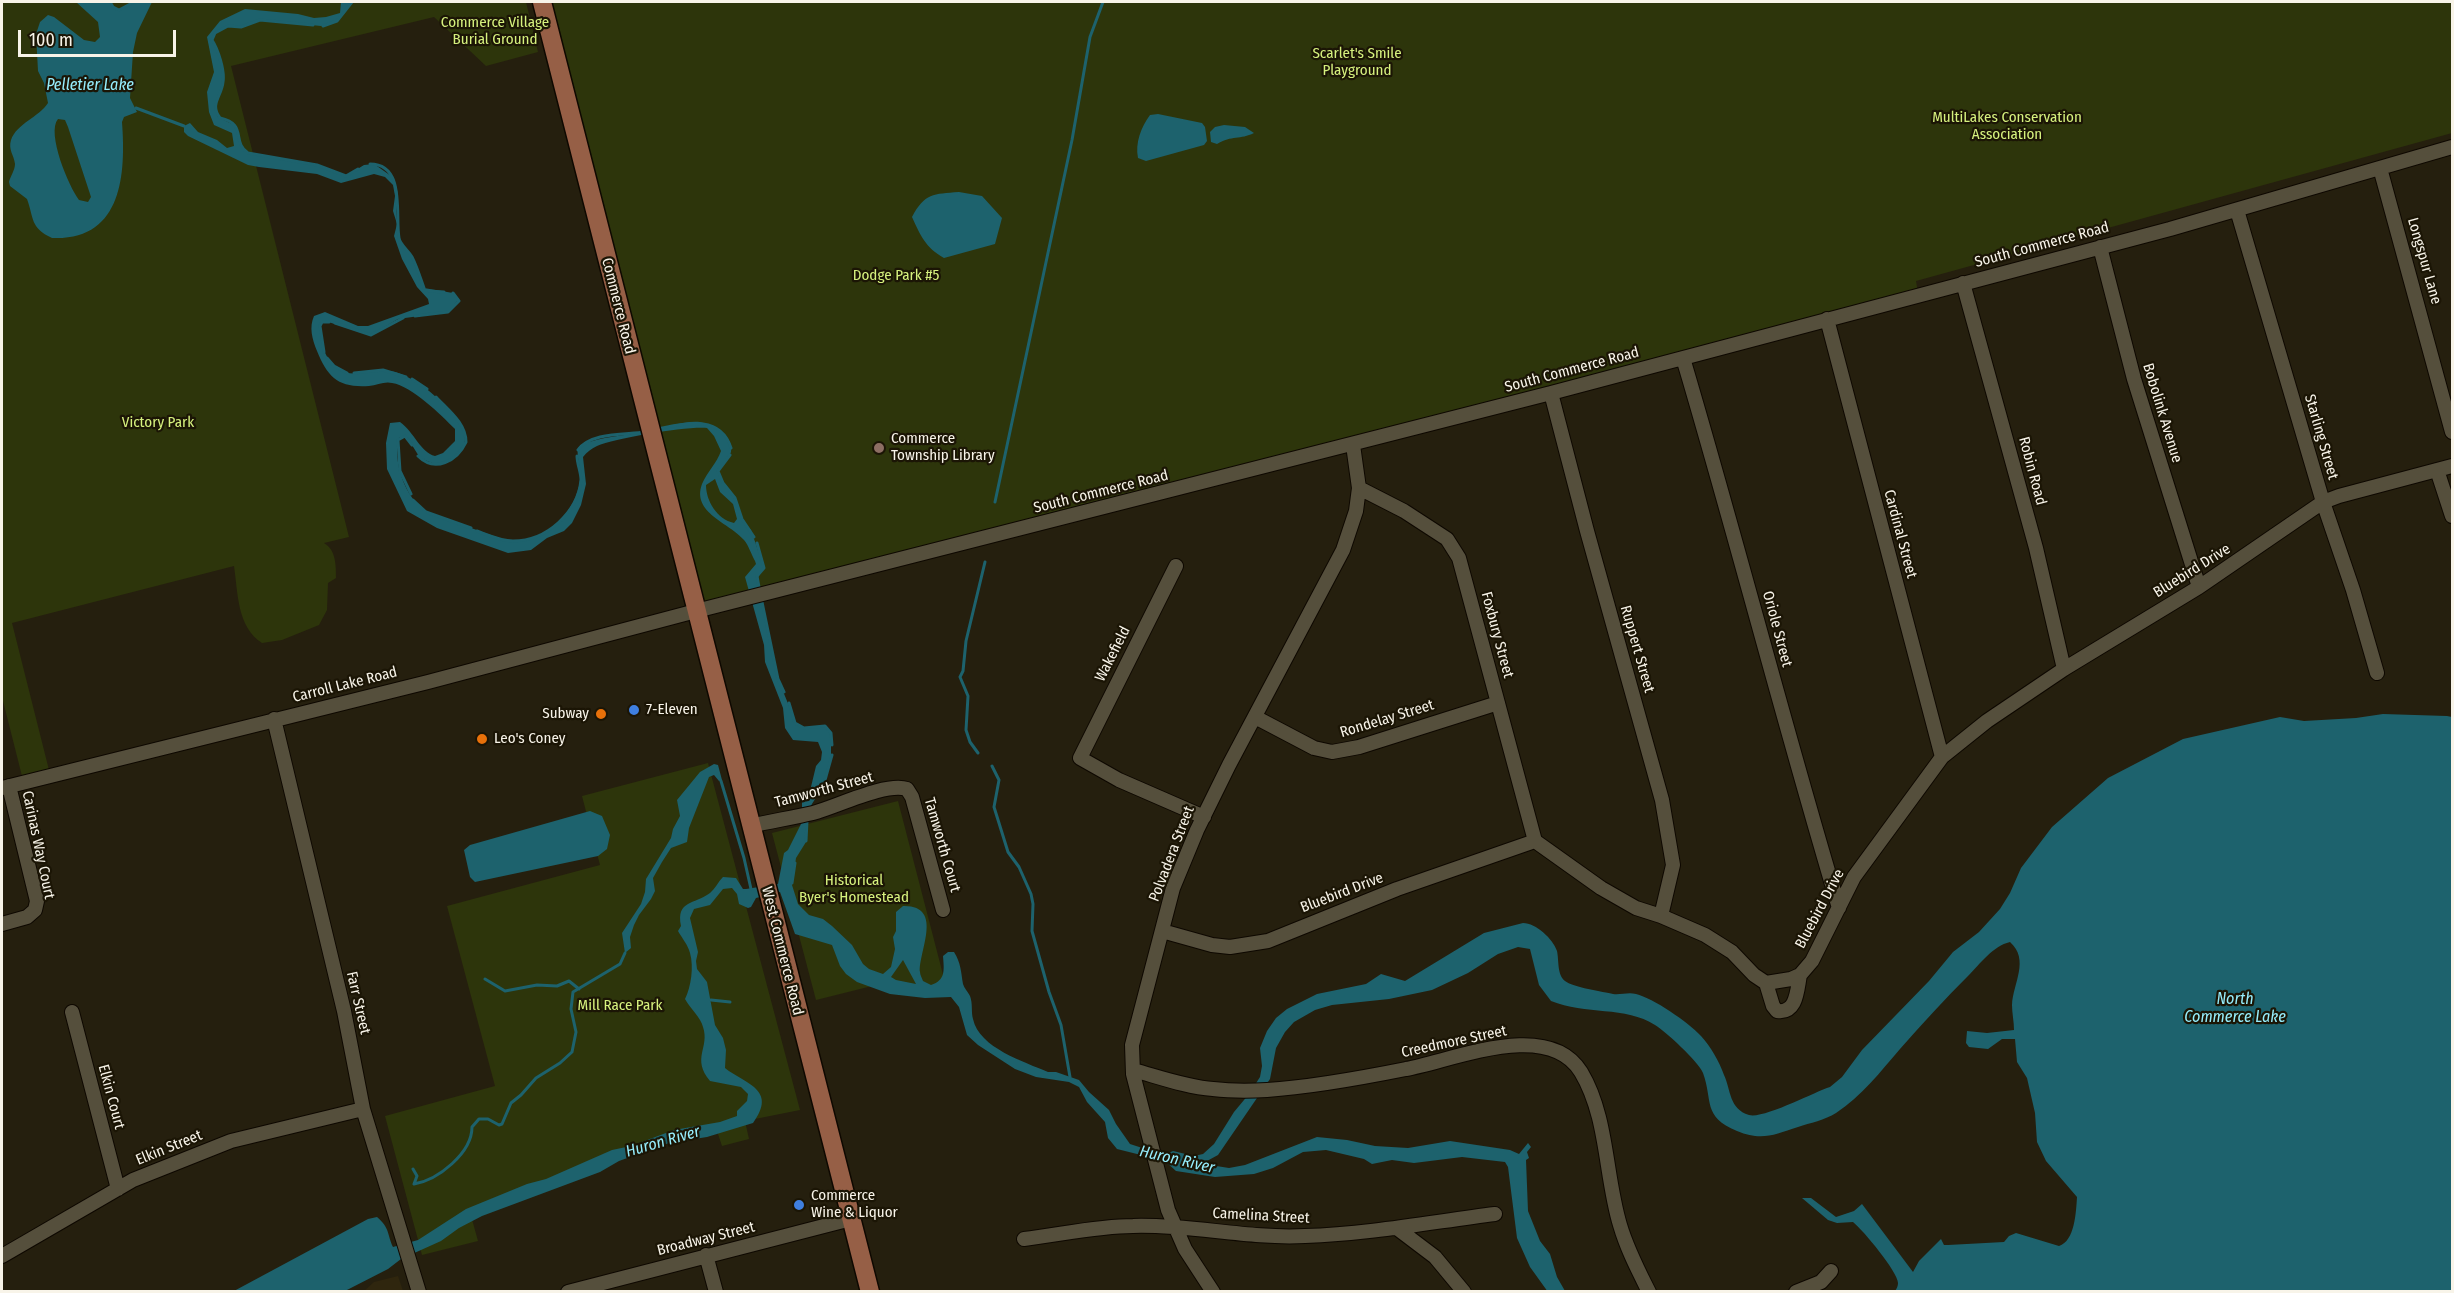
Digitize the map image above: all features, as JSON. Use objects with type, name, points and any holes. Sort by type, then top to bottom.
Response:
[{"type":"main road","name":"Commerce Road","points":[[542,2],[696,611]]},
{"type":"main road","name":"West Commerce Road","points":[[696,611],[870,1292]]},
{"type":"street","name":"South Commerce Road","points":[[696,611],[1551,393],[2237,210],[2452,147]]},
{"type":"street","name":"Longspur Lane","points":[[2380,168],[2452,432]]},
{"type":"street","name":"Starling Street","points":[[2237,210],[2323,502],[2353,590],[2377,673]]},
{"type":"street","name":"Bobolink Avenue","points":[[2100,247],[2134,379],[2199,587]]},
{"type":"street","name":"Robin Road","points":[[1963,283],[2036,548],[2064,669]]},
{"type":"street","name":"Cardinal Street","points":[[1827,319],[1942,758]]},
{"type":"street","name":"Oriole Street","points":[[1683,358],[1719,480],[1799,775],[1839,908]]},
{"type":"street","name":"Ruppert Street","points":[[1551,393],[1662,800],[1673,865],[1661,916]]},
{"type":"street","name":"Polvadera Street","points":[[1213,1292],[1185,1249],[1168,1210],[1133,1070],[1132,1045],[1173,888],[1204,817],[1254,717],[1343,550],[1356,511],[1359,488],[1353,445]]},
{"type":"street","name":"Bluebird Drive","points":[[1800,975],[1812,961],[1854,877],[1942,758],[1987,721],[2064,669],[2199,587],[2323,502],[2452,466]]},
{"type":"street","points":[[2437,470],[2452,516]]},
{"type":"street","name":"Foxbury Street","points":[[1359,488],[1404,511],[1447,539],[1459,558],[1535,841]]},
{"type":"street","name":"Wakefield","points":[[1176,566],[1080,758],[1119,780],[1204,817]]},
{"type":"street","name":"Carroll Lake Road","points":[[5,787],[428,682],[696,611]]},
{"type":"street","name":"Rondelay Street","points":[[1254,717],[1314,748],[1332,752],[1359,747],[1498,703]]},
{"type":"street","name":"Farr Street","points":[[274,719],[344,1011],[363,1109],[419,1292]]},
{"type":"street","name":"Carinas Way Court","points":[[2,924],[27,917],[35,910],[37,901],[5,787]]},
{"type":"street","name":"Tamworth Street","points":[[750,826],[806,814],[898,787],[907,789]]},
{"type":"street","name":"Tamworth Court","points":[[907,789],[912,797],[943,910]]},
{"type":"street","name":"Bluebird Drive","points":[[1162,931],[1212,945],[1230,947],[1268,940],[1398,889],[1535,841]]},
{"type":"street","points":[[1535,841],[1601,888],[1636,908],[1705,935],[1732,952],[1754,975],[1766,983],[1781,982],[1800,975]]},
{"type":"street","points":[[1766,983],[1773,1006],[1777,1011],[1784,1012],[1791,1010],[1800,975]]},
{"type":"street","name":"Elkin Court","points":[[72,1012],[118,1189]]},
{"type":"street","name":"Creedmore Street","points":[[1133,1070],[1211,1089],[1265,1090],[1298,1087],[1408,1069],[1498,1047],[1543,1047],[1558,1052],[1580,1070],[1593,1097],[1620,1224],[1630,1253],[1649,1292]]},
{"type":"street","name":"Elkin Street","points":[[2,1256],[134,1180],[231,1141],[363,1109]]},
{"type":"street","name":"Camelina Street","points":[[1024,1239],[1131,1226],[1175,1227],[1242,1235],[1304,1236],[1398,1229],[1496,1214]]},
{"type":"street","name":"Broadway Street","points":[[568,1292],[851,1219]]},
{"type":"street","points":[[1398,1229],[1435,1257],[1464,1292]]},
{"type":"street","points":[[706,1255],[716,1292]]},
{"type":"street","points":[[1796,1292],[1821,1282],[1831,1271]]},
{"type":"shaded area","points":[[398,1276],[403,1291],[364,1291],[374,1282]]},
{"type":"green space","name":"Victory Park","points":[[2,2],[526,2],[538,52],[486,66],[434,17],[231,66],[349,537],[324,543],[333,554],[336,578],[328,583],[327,610],[319,625],[282,640],[262,643],[248,628],[240,609],[234,566],[12,623],[50,774],[23,780],[2,697]]},
{"type":"green space","name":"Dodge Park #5","points":[[543,2],[2452,2],[2452,133],[1916,281],[1918,293],[697,609]]},
{"type":"green space","name":"Mill Race Park","points":[[708,763],[800,1110],[745,1121],[749,1139],[722,1146],[716,1128],[673,1136],[470,1212],[478,1241],[422,1255],[385,1116],[495,1086],[447,906],[600,865],[582,796]]},
{"type":"green space","name":"Historical Byer's Homestead","points":[[898,801],[947,990],[872,986],[816,1000],[772,833]]},
{"type":"water","name":"Pelletier Lake","points":[[76,2],[110,2],[119,10],[134,2],[152,2],[137,33],[133,52],[130,98],[137,112],[124,117],[122,122],[123,163],[115,201],[106,217],[93,229],[75,236],[52,238],[36,226],[27,199],[10,186],[9,182],[15,164],[10,144],[18,129],[48,103],[44,83],[38,71],[36,34],[40,22],[48,15],[54,17],[84,40],[95,42],[100,37],[98,22]],"holes":[[[58,119],[65,120],[91,197],[88,202],[79,200],[60,160],[55,126]]]},
{"type":"water","name":"North Commerce Lake","points":[[341,2],[352,2],[340,18],[326,25],[260,20],[242,27],[228,26],[215,33],[212,40],[220,59],[224,81],[215,107],[218,117],[236,126],[241,147],[248,153],[317,165],[346,176],[364,165],[374,164],[394,178],[398,194],[396,211],[399,239],[411,256],[424,288],[453,293],[459,299],[448,312],[398,319],[371,335],[328,322],[322,322],[320,326],[324,351],[330,362],[340,370],[352,373],[384,370],[406,376],[419,383],[438,399],[463,429],[465,439],[463,447],[452,459],[437,465],[420,458],[407,437],[400,437],[397,457],[399,468],[412,498],[426,512],[505,540],[518,541],[543,533],[564,516],[572,505],[580,480],[578,448],[581,445],[687,422],[700,422],[722,432],[729,441],[731,452],[718,471],[723,483],[738,504],[742,519],[751,530],[764,568],[757,579],[778,679],[796,723],[804,728],[825,726],[831,733],[831,761],[825,780],[808,808],[806,842],[796,858],[792,885],[798,904],[809,915],[823,919],[832,926],[852,945],[863,964],[869,969],[883,974],[891,967],[895,949],[893,937],[896,931],[896,912],[903,906],[916,908],[923,913],[926,932],[920,973],[923,981],[931,985],[936,983],[942,977],[944,970],[943,956],[948,952],[954,952],[964,986],[971,999],[973,1019],[984,1038],[1004,1053],[1048,1072],[1056,1072],[1079,1080],[1109,1110],[1130,1144],[1164,1155],[1173,1151],[1194,1156],[1203,1154],[1214,1144],[1260,1077],[1262,1066],[1260,1048],[1267,1031],[1276,1018],[1287,1009],[1317,994],[1366,984],[1381,974],[1405,981],[1484,933],[1523,923],[1538,929],[1552,942],[1557,951],[1562,978],[1565,981],[1613,994],[1633,993],[1643,996],[1661,1005],[1688,1024],[1701,1036],[1714,1054],[1734,1104],[1749,1115],[1766,1113],[1830,1087],[1842,1077],[1862,1050],[1929,981],[1953,952],[1979,932],[2000,909],[2021,868],[2052,827],[2108,778],[2183,739],[2280,717],[2304,721],[2383,714],[2447,716],[2452,717],[2452,1291],[1895,1291],[1898,1283],[1892,1270],[1858,1226],[1853,1222],[1837,1223],[1828,1220],[1802,1198],[1811,1198],[1836,1217],[1854,1211],[1862,1204],[1913,1272],[1919,1261],[1941,1239],[1944,1245],[2004,1242],[2016,1233],[2059,1246],[2064,1243],[2071,1232],[2077,1197],[2046,1161],[2037,1142],[2035,1113],[2027,1078],[2017,1062],[2015,1039],[2002,1039],[1988,1049],[1969,1047],[1966,1043],[1967,1031],[1987,1033],[2014,1030],[2012,1005],[2020,964],[2016,949],[2010,942],[1992,951],[1982,961],[1854,1099],[1832,1115],[1768,1136],[1746,1134],[1718,1120],[1713,1114],[1700,1068],[1681,1047],[1655,1025],[1631,1015],[1578,1008],[1551,1001],[1539,985],[1530,949],[1518,947],[1498,954],[1468,973],[1432,990],[1389,999],[1332,1005],[1315,1010],[1294,1022],[1276,1048],[1270,1079],[1218,1155],[1207,1161],[1210,1165],[1229,1168],[1245,1165],[1317,1137],[1375,1146],[1408,1148],[1450,1141],[1510,1150],[1519,1154],[1528,1143],[1531,1147],[1527,1152],[1529,1158],[1526,1160],[1528,1211],[1540,1241],[1550,1254],[1557,1277],[1565,1291],[1548,1292],[1530,1267],[1517,1238],[1508,1167],[1505,1162],[1462,1157],[1414,1163],[1392,1160],[1372,1164],[1364,1159],[1326,1150],[1303,1152],[1273,1168],[1254,1174],[1215,1177],[1176,1171],[1165,1161],[1117,1149],[1108,1138],[1105,1122],[1087,1102],[1079,1087],[1069,1082],[1036,1077],[1015,1069],[978,1045],[967,1035],[959,1007],[951,997],[925,998],[890,994],[857,982],[840,966],[832,945],[795,934],[780,892],[756,898],[748,908],[739,904],[737,894],[732,888],[723,889],[710,905],[694,909],[690,918],[698,952],[697,969],[707,982],[715,1025],[723,1038],[726,1050],[725,1068],[749,1083],[760,1095],[762,1102],[760,1112],[753,1123],[707,1137],[669,1143],[619,1161],[600,1172],[482,1216],[441,1241],[401,1259],[388,1269],[345,1291],[234,1291],[368,1219],[377,1217],[381,1221],[393,1247],[418,1240],[466,1209],[527,1184],[546,1179],[612,1150],[631,1146],[674,1130],[720,1122],[737,1116],[737,1111],[747,1101],[748,1094],[741,1087],[710,1081],[702,1066],[705,1034],[700,1020],[685,999],[692,964],[689,950],[678,931],[681,926],[681,912],[688,904],[710,893],[723,877],[736,878],[743,889],[778,884],[784,853],[788,850],[802,822],[802,802],[810,791],[822,752],[818,742],[793,740],[785,728],[783,708],[765,662],[764,645],[745,577],[756,564],[755,561],[744,540],[707,510],[702,503],[700,494],[702,484],[721,451],[714,436],[707,428],[635,436],[591,449],[583,457],[586,484],[581,505],[572,523],[564,531],[547,538],[531,550],[508,553],[437,528],[407,511],[387,469],[386,443],[390,423],[400,422],[421,447],[435,456],[443,453],[455,441],[455,429],[426,402],[400,385],[387,382],[359,386],[342,383],[336,379],[321,360],[311,329],[314,316],[325,312],[358,326],[368,326],[429,304],[402,259],[394,236],[397,224],[393,211],[395,196],[393,185],[385,177],[374,174],[341,183],[317,174],[248,165],[184,132],[184,126],[190,123],[198,132],[217,140],[227,148],[234,146],[232,133],[214,125],[209,112],[207,92],[214,72],[207,37],[220,21],[245,9],[298,14],[314,18],[340,13]],"holes":[[[715,479],[720,492],[733,504],[737,519],[734,523],[722,518],[710,503],[706,485]],[[903,960],[916,984],[891,977]]]},
{"type":"water","points":[[1158,114],[1202,123],[1205,127],[1207,141],[1204,145],[1146,161],[1138,158],[1137,147],[1141,130],[1150,115]]},
{"type":"water","points":[[1224,125],[1245,127],[1254,133],[1227,139],[1217,144],[1211,142],[1210,132],[1215,127]]},
{"type":"water","points":[[959,192],[982,196],[1002,218],[995,244],[944,258],[924,240],[912,217],[921,203],[931,196]]},
{"type":"water","points":[[714,764],[718,765],[722,780],[719,781],[714,775],[709,777],[689,828],[687,842],[671,848],[653,878],[655,891],[634,925],[630,937],[631,948],[625,953],[622,933],[641,904],[646,879],[671,838],[680,816],[677,800],[700,772]]},
{"type":"water","points":[[590,811],[602,816],[610,835],[607,849],[598,856],[475,882],[470,877],[464,850],[470,845]]},
{"type":"waterway","points":[[110,2],[119,10],[134,2]]},
{"type":"waterway","points":[[323,26],[337,21],[352,2]]},
{"type":"waterway","points":[[995,502],[1072,140],[1090,37],[1103,2]]},
{"type":"waterway","points":[[313,25],[260,20],[241,27],[228,26],[215,33],[212,40],[221,60],[223,72],[222,87],[216,104],[217,113],[220,118],[234,124],[240,144],[248,153],[317,165],[346,176],[358,169]]},
{"type":"waterway","points":[[136,108],[184,126]]},
{"type":"waterway","points":[[370,164],[381,166],[389,172],[394,181],[397,192],[400,241],[412,257],[424,288]]},
{"type":"waterway","points":[[429,291],[444,292]]},
{"type":"waterway","points":[[415,316],[448,312],[459,301],[453,293]]},
{"type":"waterway","points":[[335,323],[371,335],[403,318]]},
{"type":"waterway","points":[[324,352],[320,326],[322,322],[329,322]]},
{"type":"waterway","points":[[327,358],[334,366],[347,373]]},
{"type":"waterway","points":[[354,373],[383,370],[406,377]]},
{"type":"waterway","points":[[412,379],[427,389]]},
{"type":"waterway","points":[[418,456],[431,464],[445,462],[457,455],[466,442],[460,423],[436,397]]},
{"type":"waterway","points":[[657,429],[689,424],[710,425],[726,437],[731,448]]},
{"type":"waterway","points":[[578,450],[584,444],[600,437],[645,432]]},
{"type":"waterway","points":[[411,494],[400,471],[398,440],[405,436],[412,445]]},
{"type":"waterway","points":[[730,455],[718,471],[723,483],[735,498],[742,519],[754,537]]},
{"type":"waterway","points":[[477,531],[499,539],[513,541],[526,540],[549,530],[567,513],[579,492],[581,480],[577,456]]},
{"type":"waterway","points":[[413,500],[426,512],[471,528]]},
{"type":"waterway","points":[[757,543],[764,568],[757,576],[759,587]]},
{"type":"waterway","points":[[978,753],[970,742],[966,730],[968,696],[960,677],[985,562]]},
{"type":"waterway","points":[[762,602],[778,679],[784,692]]},
{"type":"waterway","points":[[789,703],[795,723],[804,728],[825,726],[831,733],[832,745]]},
{"type":"waterway","points":[[809,806],[825,780],[832,755]]},
{"type":"waterway","points":[[992,766],[999,780],[994,807],[1008,852],[1019,867],[1031,894],[1032,931],[1061,1025],[1070,1077]]},
{"type":"waterway","points":[[721,781],[751,889]]},
{"type":"waterway","points":[[806,841],[807,821]]},
{"type":"waterway","points":[[792,883],[795,863]]},
{"type":"waterway","points":[[413,1169],[417,1176],[414,1184],[433,1177],[452,1164],[460,1155],[470,1137],[472,1127],[479,1119],[488,1119],[499,1125],[502,1124],[511,1103],[536,1078],[560,1063],[572,1052],[576,1032],[571,1009],[573,992],[620,964],[625,953]]},
{"type":"waterway","points":[[485,979],[505,991],[537,985],[557,986],[569,981],[579,989]]},
{"type":"waterway","points":[[711,1000],[730,1002]]},
{"type":"place","name":"Commerce Township Library","points":[[879,448]]},
{"type":"place","name":"7-Eleven","points":[[634,710]]},
{"type":"place","name":"Subway","points":[[601,714]]},
{"type":"place","name":"Leo's Coney","points":[[482,739]]},
{"type":"place","name":"Commerce Wine & Liquor","points":[[799,1205]]},
{"type":"park label","name":"Commerce Village Burial Ground","points":[[495,32]]},
{"type":"park label","name":"Scarlet's Smile Playground","points":[[1357,62]]},
{"type":"park label","name":"MultiLakes Conservation Association","points":[[2007,126]]},
{"type":"water label","name":"Huron River","points":[[663,1142]]},
{"type":"water label","name":"Huron River","points":[[1177,1160]]}]
